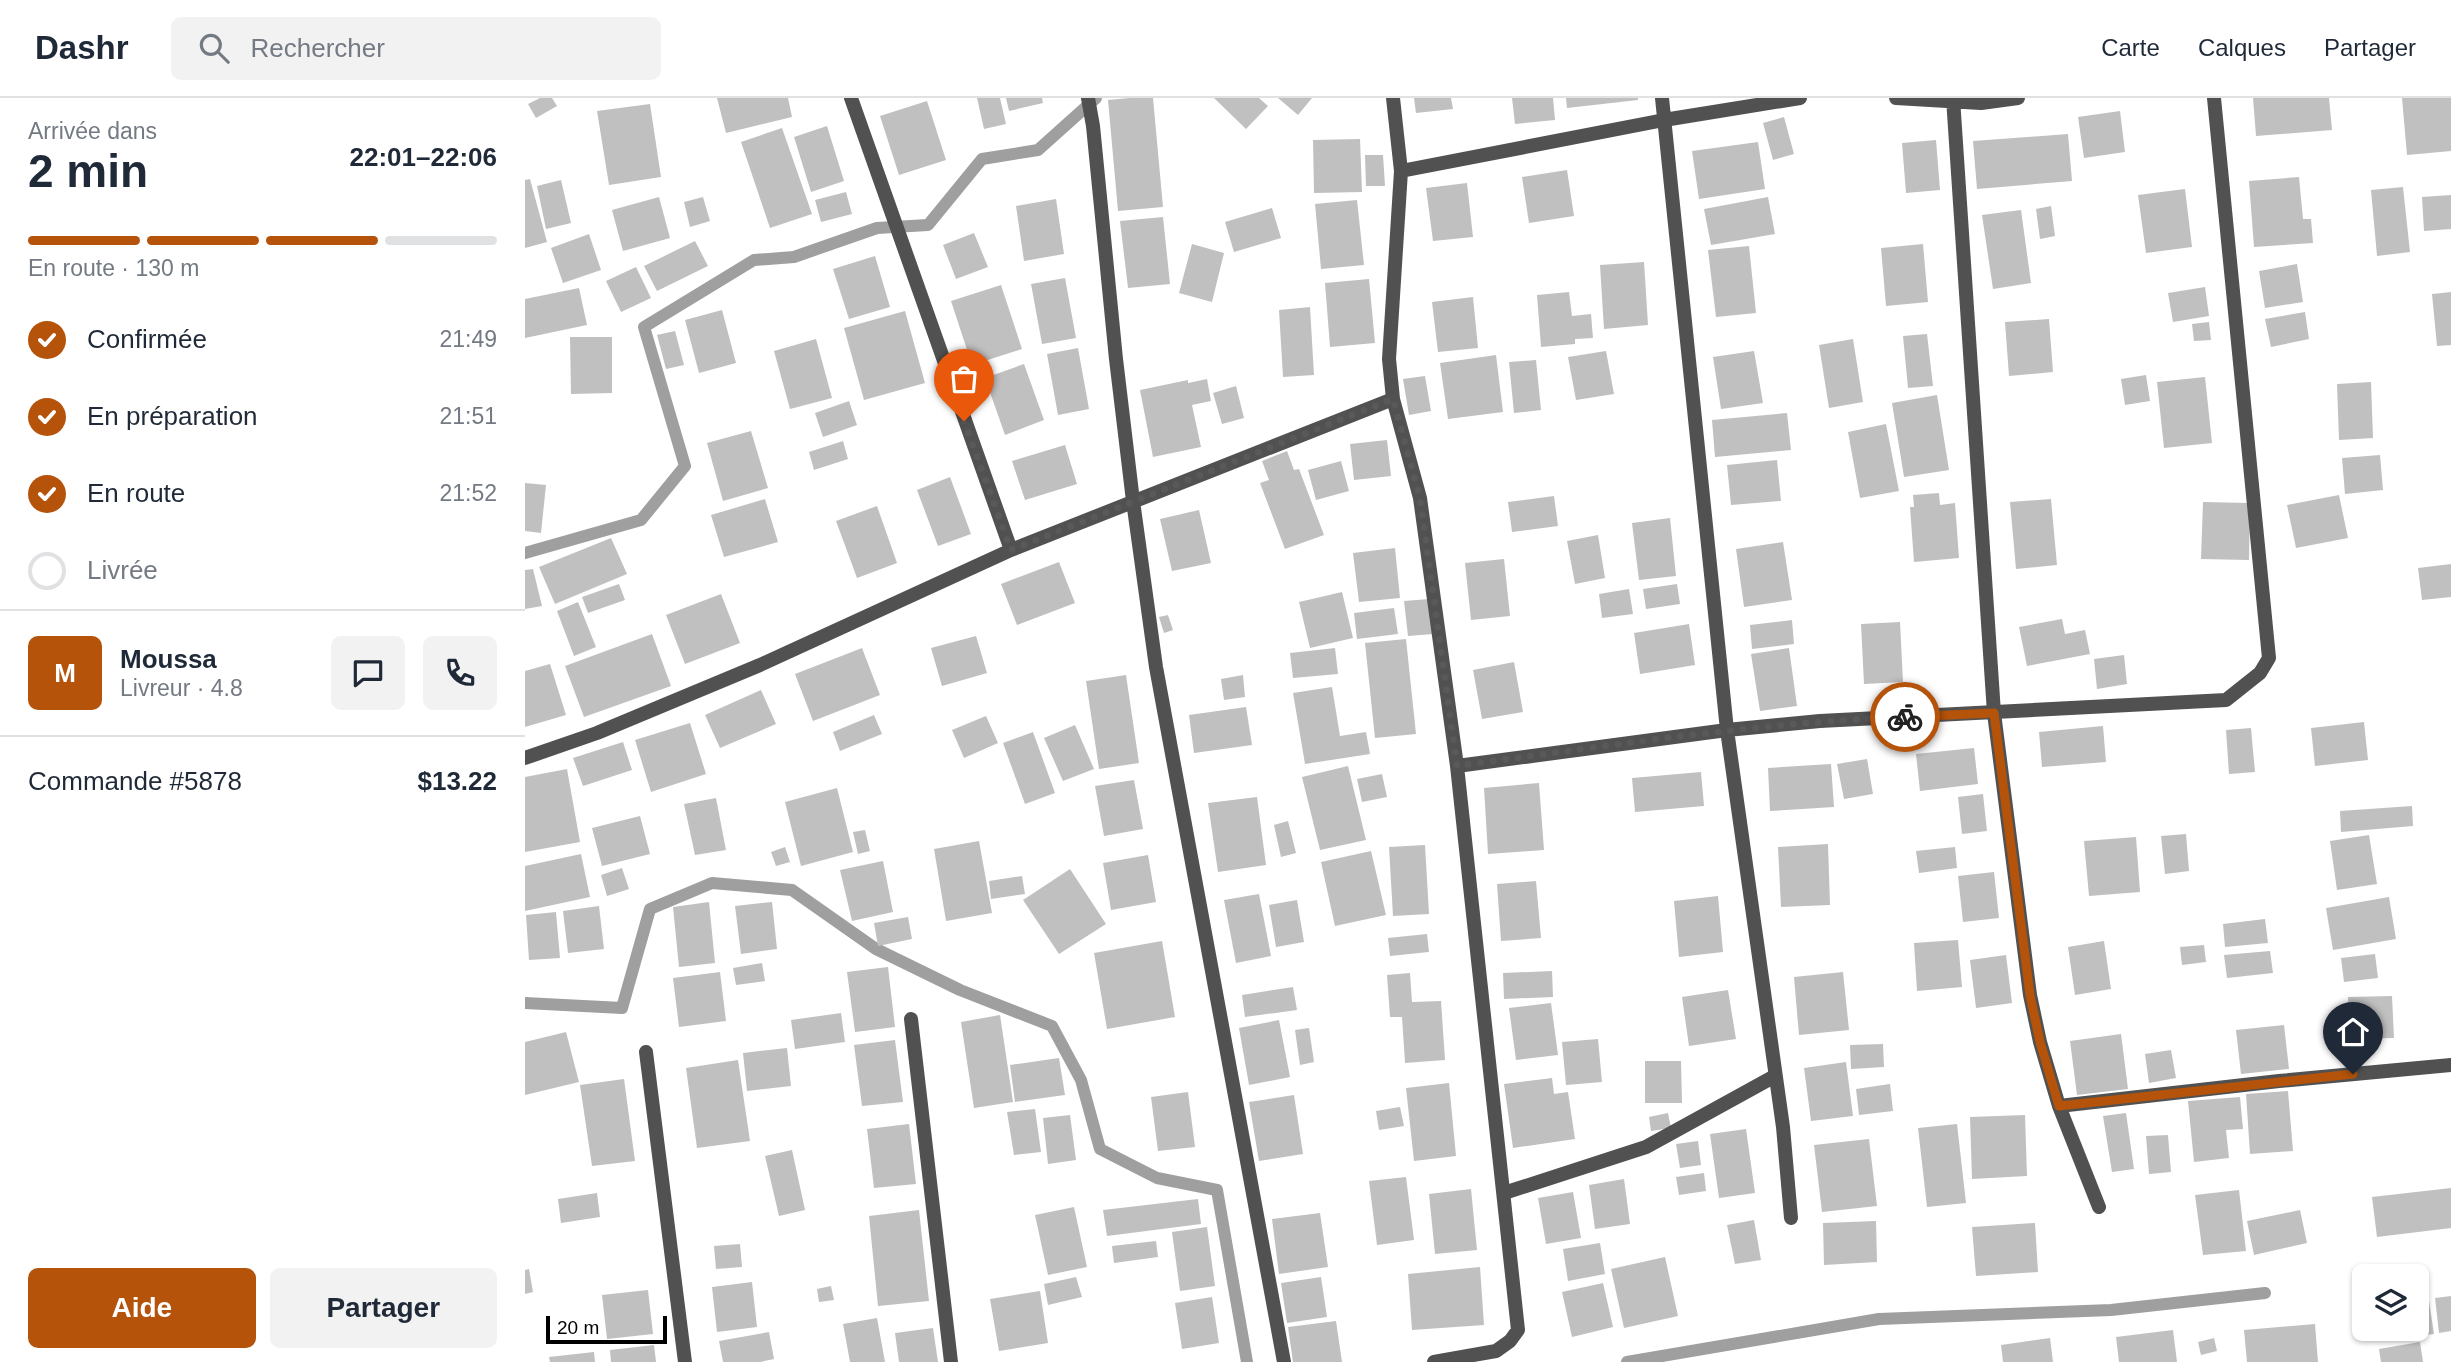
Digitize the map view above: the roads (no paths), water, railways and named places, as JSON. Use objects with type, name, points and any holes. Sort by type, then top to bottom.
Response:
[{"type":"street","points":[[851,98],[1011,550]]},
{"type":"street","points":[[1088,98],[1133,501],[1170,752],[1284,1362]]},
{"type":"street","points":[[1393,98],[1401,171],[1389,359],[1393,399],[1420,498],[1457,766],[1518,1330],[1510,1341],[1496,1352],[1434,1362]]},
{"type":"street","points":[[1662,98],[1727,730],[1775,1076],[1791,1218]]},
{"type":"street","points":[[1401,171],[1664,120],[1800,98]]},
{"type":"street","points":[[1896,98],[1953,99],[1981,103],[2018,98]]},
{"type":"street","points":[[1457,766],[1727,730],[1820,721],[2226,700],[2260,673],[2269,658],[2214,98]]},
{"type":"street","points":[[1953,99],[1994,713],[2030,995],[2040,1042],[2059,1106],[2099,1207]]},
{"type":"street","points":[[525,758],[597,733],[760,665],[1011,550],[1393,399]]},
{"type":"street","points":[[912,1019],[951,1362]]},
{"type":"street","points":[[646,1052],[685,1362]]},
{"type":"street","points":[[2059,1106],[2451,1065]]},
{"type":"street","points":[[1504,1193],[1646,1147],[1775,1076]]},
{"type":"waterway","points":[[525,553],[641,520],[685,466],[644,327],[754,260],[794,257],[877,228],[928,225],[982,159],[1038,150],[1096,98]]},
{"type":"waterway","points":[[525,1003],[622,1008],[650,909],[712,883],[792,890],[876,949],[960,990],[1052,1026],[1081,1080],[1100,1149],[1157,1178],[1217,1190],[1247,1362]]},
{"type":"waterway","points":[[1627,1362],[1879,1319],[2111,1310],[2265,1293]]}]
